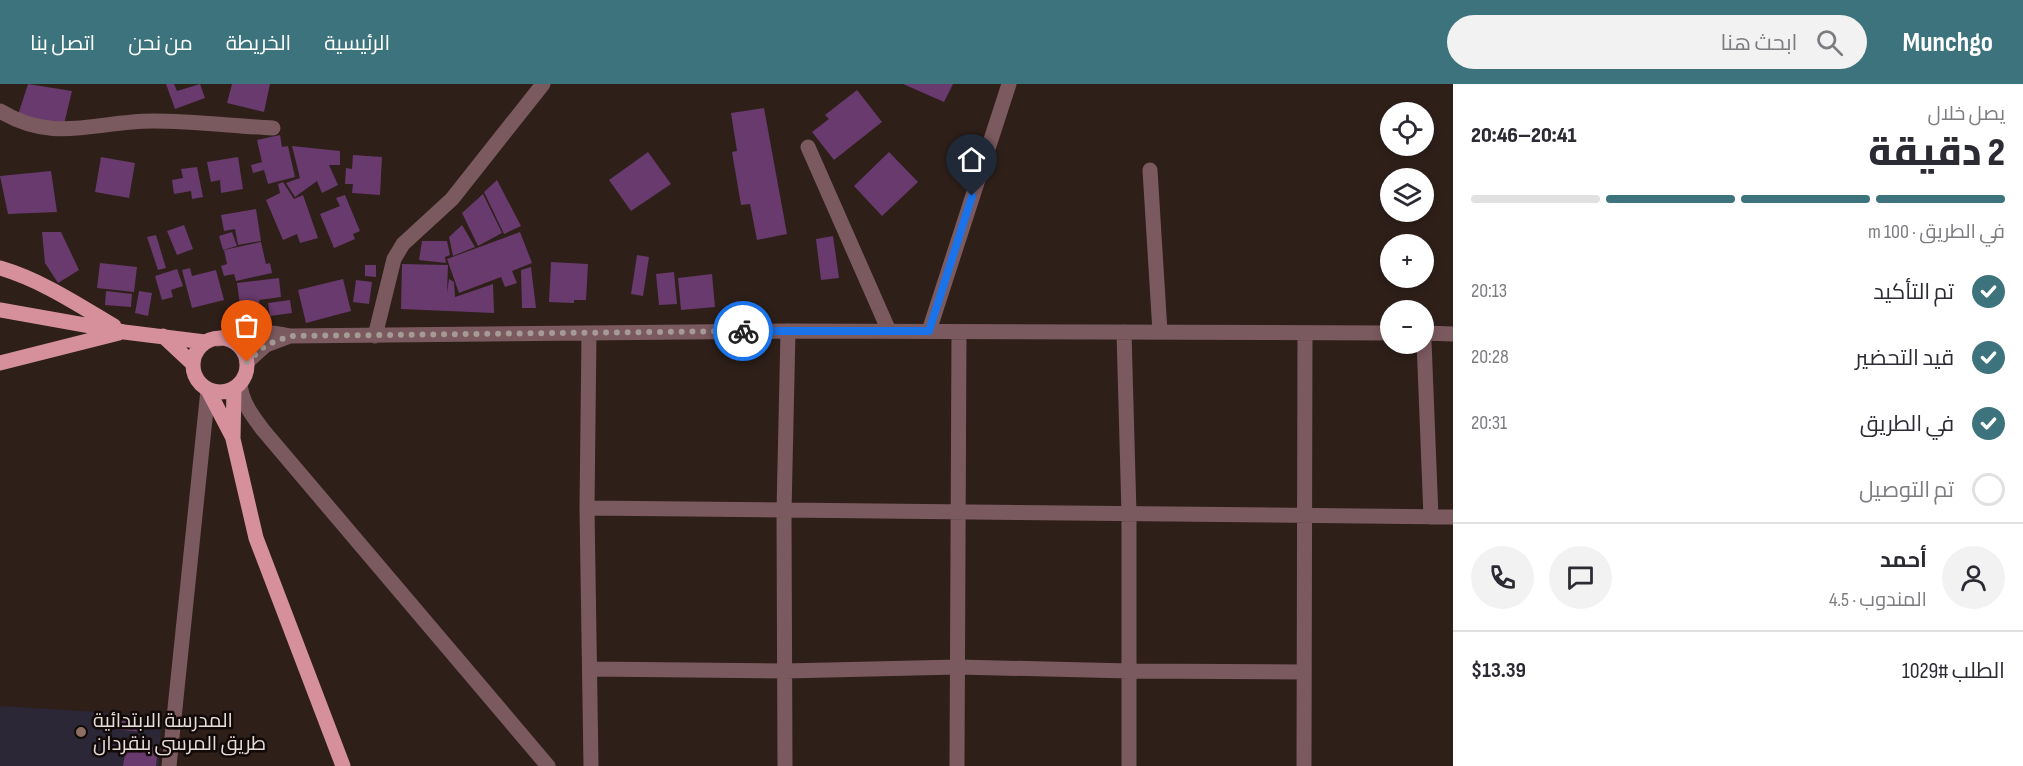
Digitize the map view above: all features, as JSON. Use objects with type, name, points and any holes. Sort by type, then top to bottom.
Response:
[{"type":"main road","points":[[0,267],[16,272],[55,291],[124,332]]},
{"type":"main road","points":[[0,310],[124,332],[212,341],[226,339],[240,347],[247,362],[247,370],[237,386],[233,439]]},
{"type":"main road","points":[[0,363],[124,332]]},
{"type":"main road","points":[[163,336],[193,364]]},
{"type":"main road","points":[[212,341],[196,352],[193,364],[196,379],[208,390],[233,439],[256,538],[343,766]]},
{"type":"main road","points":[[208,390],[225,392],[237,386]]},
{"type":"street","points":[[375,336],[394,259],[403,243],[452,199],[543,84]]},
{"type":"street","points":[[929,331],[1009,84]]},
{"type":"street","points":[[0,111],[17,121],[56,130],[152,121],[273,128]]},
{"type":"street","points":[[808,147],[889,331]]},
{"type":"street","points":[[1150,170],[1160,332]]},
{"type":"street","points":[[212,341],[254,331],[290,336],[788,331],[1380,333]]},
{"type":"street","points":[[785,766],[784,512],[788,331]]},
{"type":"street","points":[[957,766],[959,332]]},
{"type":"street","points":[[1124,332],[1129,514],[1129,766]]},
{"type":"street","points":[[1304,766],[1305,333]]},
{"type":"street","points":[[1434,333],[1453,334]]},
{"type":"street","points":[[589,334],[587,508],[591,766]]},
{"type":"street","points":[[247,362],[266,345],[290,336]]},
{"type":"street","points":[[1425,354],[1431,517]]},
{"type":"street","points":[[237,386],[249,411],[263,430],[548,766]]},
{"type":"street","points":[[169,766],[208,390]]},
{"type":"street","points":[[587,508],[784,512],[958,511],[1453,517]]},
{"type":"street","points":[[590,669],[785,671],[958,667],[1130,672],[1304,672]]},
{"type":"shaded area","name":"المدرسة الابتدائية طريق المرسى بنقردان","points":[[0,706],[162,716],[159,766],[0,766]]},
{"type":"building","points":[[28,84],[72,91],[64,124],[18,115]]},
{"type":"building","points":[[166,84],[174,84],[177,91],[200,84],[205,98],[175,109]]},
{"type":"building","points":[[232,84],[270,84],[264,112],[227,103]]},
{"type":"building","points":[[903,84],[953,84],[944,102]]},
{"type":"building","points":[[857,90],[882,122],[834,160],[812,132],[829,119],[825,115]]},
{"type":"building","points":[[764,108],[787,234],[757,240],[750,204],[741,205],[732,152],[737,151],[731,113]]},
{"type":"building","points":[[280,135],[282,147],[288,146],[295,177],[268,184],[264,170],[253,173],[251,165],[262,162],[257,140]]},
{"type":"building","points":[[292,146],[340,151],[340,165],[329,165],[338,185],[322,193],[317,181],[295,197],[286,183],[300,178]]},
{"type":"building","points":[[648,152],[671,184],[631,211],[609,180]]},
{"type":"building","points":[[889,152],[918,182],[882,216],[854,186]]},
{"type":"building","points":[[353,155],[382,157],[380,195],[352,193],[353,184],[345,184],[346,168],[352,169]]},
{"type":"building","points":[[101,157],[135,163],[129,198],[95,192]]},
{"type":"building","points":[[238,157],[243,189],[221,193],[220,180],[211,182],[207,162]]},
{"type":"building","points":[[197,167],[203,197],[192,199],[191,191],[174,194],[172,180],[183,178],[181,169]]},
{"type":"building","points":[[51,171],[57,212],[8,214],[0,176]]},
{"type":"building","points":[[497,180],[521,226],[504,234],[484,192]]},
{"type":"building","points":[[283,182],[294,199],[303,195],[318,238],[300,243],[297,234],[283,240],[266,200],[280,193],[278,184]]},
{"type":"building","points":[[483,194],[502,233],[478,246],[462,213]]},
{"type":"building","points":[[345,195],[360,231],[353,234],[355,239],[334,248],[320,214],[340,206],[336,198]]},
{"type":"building","points":[[256,209],[261,241],[238,245],[235,229],[224,231],[221,215]]},
{"type":"building","points":[[184,225],[193,249],[177,255],[167,231]]},
{"type":"building","points":[[462,225],[475,247],[453,256],[449,237]]},
{"type":"building","points":[[42,232],[61,232],[79,270],[58,283],[45,263]]},
{"type":"building","points":[[232,232],[237,246],[223,250],[219,236]]},
{"type":"building","points":[[520,232],[532,263],[512,271],[517,283],[505,287],[501,277],[459,293],[447,259]]},
{"type":"building","points":[[156,235],[166,268],[158,270],[147,237]]},
{"type":"building","points":[[833,236],[839,278],[821,280],[816,239]]},
{"type":"building","points":[[422,241],[447,241],[450,255],[445,257],[446,263],[419,260]]},
{"type":"building","points":[[261,242],[266,264],[270,263],[272,273],[236,281],[234,274],[224,276],[221,266],[227,264],[224,250]]},
{"type":"building","points":[[637,255],[649,257],[643,296],[631,294]]},
{"type":"building","points":[[551,262],[588,264],[586,300],[574,300],[574,303],[549,302]]},
{"type":"building","points":[[100,263],[137,267],[134,292],[97,288]]},
{"type":"building","points":[[402,264],[448,265],[447,293],[449,279],[454,282],[455,297],[493,284],[494,313],[401,309]]},
{"type":"building","points":[[365,265],[376,265],[376,277],[365,276]]},
{"type":"building","points":[[531,267],[536,308],[522,308],[521,270]]},
{"type":"building","points":[[190,268],[192,276],[216,270],[224,300],[192,308],[182,270]]},
{"type":"building","points":[[177,269],[183,286],[171,290],[173,297],[162,300],[155,276]]},
{"type":"building","points":[[674,272],[677,304],[659,305],[656,274]]},
{"type":"building","points":[[712,274],[715,307],[681,310],[678,278]]},
{"type":"building","points":[[279,278],[281,297],[259,300],[260,310],[241,313],[237,283]]},
{"type":"building","points":[[343,279],[351,311],[306,323],[298,290]]},
{"type":"building","points":[[356,280],[372,282],[369,304],[353,302]]},
{"type":"building","points":[[106,291],[132,294],[131,307],[105,305]]},
{"type":"building","points":[[139,291],[152,293],[148,316],[135,313]]},
{"type":"building","points":[[290,300],[292,313],[270,316],[268,303]]},
{"type":"building","points":[[105,717],[143,720],[142,732],[104,728]]},
{"type":"building","points":[[127,742],[158,748],[156,766],[123,766]]},
{"type":"way so far","points":[[247,362],[255,352],[266,345],[290,336],[743,331]]},
{"type":"place","name":"المدرسة الابتدائية طريق المرسى بنقردان","points":[[81,732]]},
{"type":"route","points":[[743,331],[929,331],[972,196]]}]
